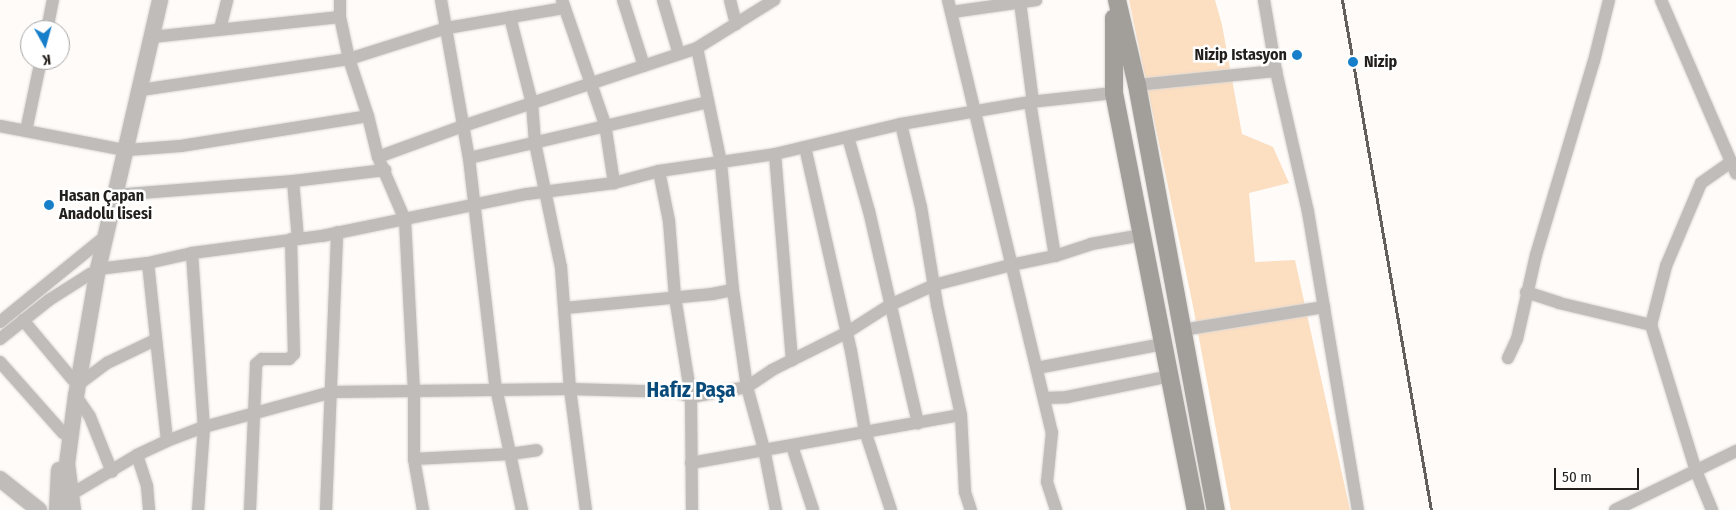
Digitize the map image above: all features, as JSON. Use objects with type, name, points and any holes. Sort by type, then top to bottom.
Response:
[{"type":"main road","points":[[1116,0],[1136,86],[1216,510]]},
{"type":"main road","points":[[1116,0],[1114,93],[1196,510]]},
{"type":"street","points":[[49,20],[53,0]]},
{"type":"street","points":[[94,271],[115,195],[150,0]]},
{"type":"street","points":[[71,502],[67,464],[76,387],[94,271],[124,149],[141,90],[160,0]]},
{"type":"street","points":[[220,29],[227,0]]},
{"type":"street","points":[[340,0],[340,17],[349,59],[368,116],[378,157],[405,220],[414,389],[414,459],[423,510]]},
{"type":"street","points":[[441,0],[476,206],[495,383],[522,510]]},
{"type":"street","points":[[623,0],[644,66]]},
{"type":"street","points":[[663,0],[679,54]]},
{"type":"street","points":[[730,0],[736,24]]},
{"type":"street","points":[[378,157],[463,126],[697,48],[774,0]]},
{"type":"street","points":[[1036,0],[950,6],[1052,432],[1047,482],[1056,510]]},
{"type":"street","points":[[1264,0],[1276,71],[1308,212],[1358,510]]},
{"type":"street","points":[[1508,358],[1517,339],[1526,292],[1594,61],[1609,0]]},
{"type":"street","points":[[1661,0],[1733,167],[1701,183],[1666,266],[1652,325],[1696,471],[1712,510]]},
{"type":"street","points":[[1021,1],[1031,102],[1054,256]]},
{"type":"street","points":[[141,90],[349,59],[447,28],[510,17],[563,4],[605,124],[614,183]]},
{"type":"street","points":[[152,36],[340,17]]},
{"type":"street","points":[[510,17],[532,103],[535,143],[561,267],[570,389],[586,510]]},
{"type":"street","points":[[697,48],[721,163],[733,290],[747,387],[764,449],[776,510]]},
{"type":"street","points":[[26,131],[39,70]]},
{"type":"street","points":[[1136,86],[1276,71]]},
{"type":"street","points":[[0,338],[49,300],[94,271],[148,263],[192,253],[294,239],[405,220],[527,194],[545,194],[614,183],[659,171],[775,154],[901,124],[1031,102],[1114,93]]},
{"type":"street","points":[[469,158],[605,124],[708,102]]},
{"type":"street","points":[[0,126],[124,149],[181,146],[368,116]]},
{"type":"street","points":[[901,124],[921,207],[934,285],[962,414],[965,492],[970,510]]},
{"type":"street","points":[[848,136],[918,422]]},
{"type":"street","points":[[805,147],[846,333],[865,431],[891,510]]},
{"type":"street","points":[[775,154],[792,360]]},
{"type":"street","points":[[115,195],[293,181],[385,170]]},
{"type":"street","points":[[659,171],[669,221],[675,296],[691,397],[692,510]]},
{"type":"street","points":[[250,510],[256,364],[259,360],[289,359],[294,354],[293,181]]},
{"type":"street","points":[[326,510],[337,232]]},
{"type":"street","points":[[71,502],[137,455],[167,441],[204,427],[254,412],[332,392],[414,389],[570,389],[676,392],[691,397],[747,387],[772,370],[846,333],[890,305],[934,285],[1054,256],[1091,244],[1142,235]]},
{"type":"street","points":[[0,322],[102,239]]},
{"type":"street","points":[[192,253],[204,427],[198,510]]},
{"type":"street","points":[[148,263],[167,441]]},
{"type":"street","points":[[565,308],[733,290]]},
{"type":"street","points":[[1526,292],[1558,303],[1652,325]]},
{"type":"street","points":[[1182,330],[1324,307]]},
{"type":"street","points":[[23,320],[76,387],[112,472]]},
{"type":"street","points":[[57,510],[62,433],[76,387],[107,363],[155,340]]},
{"type":"street","points":[[1037,368],[1163,344]]},
{"type":"street","points":[[0,362],[62,433]]},
{"type":"street","points":[[1044,398],[1067,397],[1170,376]]},
{"type":"street","points":[[691,463],[962,414]]},
{"type":"street","points":[[792,446],[813,510]]},
{"type":"street","points":[[414,459],[510,454],[537,450]]},
{"type":"street","points":[[1615,510],[1736,452]]},
{"type":"street","points":[[137,455],[147,486],[149,510]]},
{"type":"street","points":[[0,479],[39,510]]},
{"type":"shaded area","points":[[1129,0],[1215,0],[1222,25],[1242,134],[1273,147],[1289,183],[1249,193],[1255,262],[1295,260],[1350,510],[1231,510],[1193,306]]},
{"type":"railway","points":[[1342,0],[1431,510]]},
{"type":"place","name":"Nizip Istasyon","points":[[1297,55]]},
{"type":"place","name":"Nizip","points":[[1353,62]]},
{"type":"place","name":"Hasan Çapan Anadolu lisesi","points":[[49,205]]},
{"type":"district","name":"Hafız Paşa","points":[[691,390]]}]
